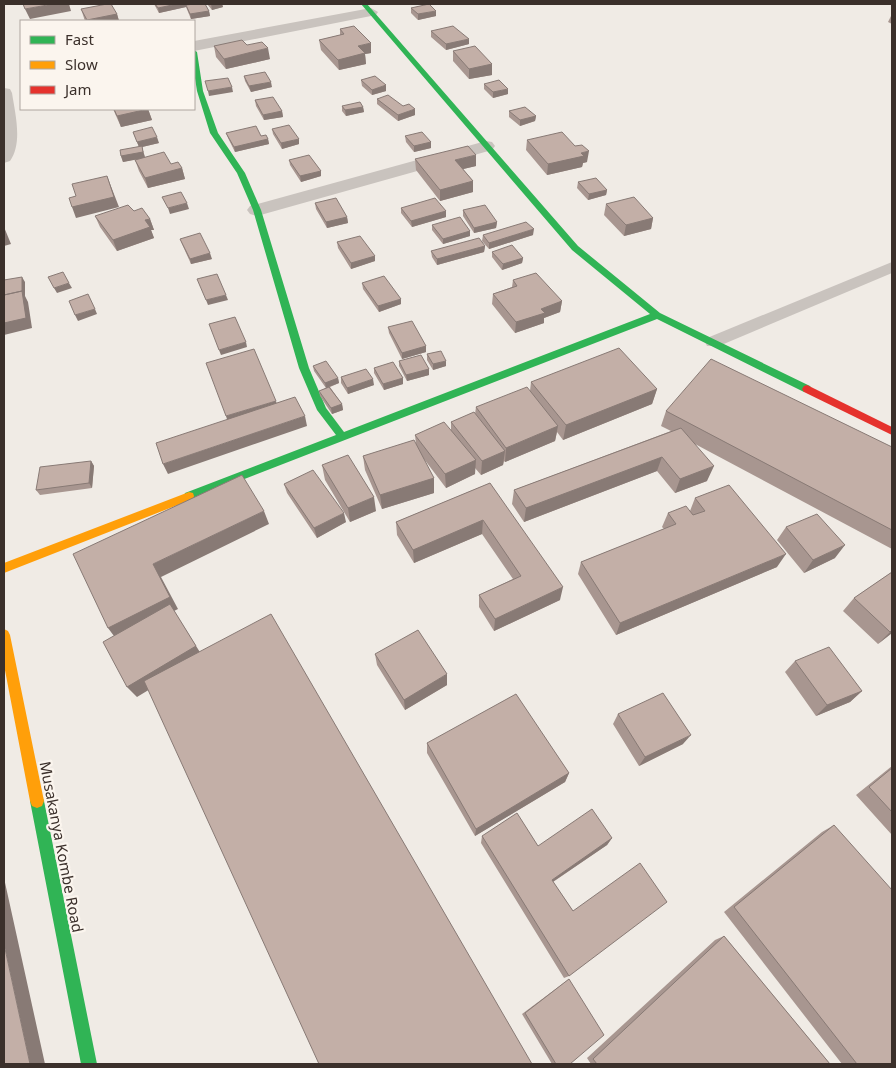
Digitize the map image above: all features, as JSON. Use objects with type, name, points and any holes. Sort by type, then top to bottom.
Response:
[{"type":"street","points":[[195,46],[367,8],[575,248],[657,315],[892,431]]},
{"type":"street","points":[[195,58],[200,91],[214,133],[241,174],[257,210],[304,368],[322,410],[342,436]]},
{"type":"street","points":[[4,157],[8,132],[4,94],[20,89]]},
{"type":"street","points":[[257,210],[486,146]]},
{"type":"street","points":[[4,568],[657,315]]},
{"type":"street","name":"Musakanya Kombe Road","points":[[4,635],[89,1064]]},
{"type":"lane","points":[[713,342],[892,267]]},
{"type":"building","points":[[23,4],[53,4],[25,9]]},
{"type":"building","points":[[111,4],[117,14],[87,20],[81,9]]},
{"type":"building","points":[[155,4],[177,4],[158,8]]},
{"type":"building","points":[[205,4],[209,11],[190,14],[186,5]]},
{"type":"building","points":[[429,4],[436,11],[418,14],[411,8]]},
{"type":"building","points":[[354,26],[371,43],[358,46],[365,53],[338,60],[319,40],[344,34],[340,29]]},
{"type":"building","points":[[453,26],[469,39],[446,44],[431,31]]},
{"type":"building","points":[[242,40],[247,45],[262,42],[268,48],[224,59],[214,46]]},
{"type":"building","points":[[475,46],[492,64],[469,69],[453,51]]},
{"type":"building","points":[[265,72],[271,82],[249,86],[244,76]]},
{"type":"building","points":[[375,76],[386,85],[372,90],[361,80]]},
{"type":"building","points":[[228,78],[232,87],[208,91],[205,81]]},
{"type":"building","points":[[499,80],[508,89],[493,92],[484,84]]},
{"type":"building","points":[[388,95],[403,106],[409,104],[415,109],[398,115],[377,99]]},
{"type":"building","points":[[273,97],[282,111],[263,115],[255,100]]},
{"type":"building","points":[[360,102],[363,107],[345,110],[342,106]]},
{"type":"building","points":[[525,107],[536,116],[520,120],[509,111]]},
{"type":"building","points":[[114,110],[144,110],[117,116]]},
{"type":"building","points":[[289,125],[299,139],[281,143],[272,129]]},
{"type":"building","points":[[256,126],[261,136],[266,135],[268,139],[234,147],[226,133]]},
{"type":"building","points":[[152,127],[157,137],[137,142],[133,132]]},
{"type":"building","points":[[422,132],[431,142],[414,146],[405,136]]},
{"type":"building","points":[[562,132],[575,146],[582,145],[589,151],[581,153],[584,156],[548,164],[527,140]]},
{"type":"building","points":[[142,146],[143,152],[121,156],[120,150]]},
{"type":"building","points":[[468,146],[476,155],[455,160],[473,181],[440,190],[415,159]]},
{"type":"building","points":[[164,152],[171,164],[178,162],[182,168],[145,178],[135,160]]},
{"type":"building","points":[[309,155],[321,171],[300,176],[289,160]]},
{"type":"building","points":[[107,176],[114,197],[72,207],[69,198],[76,196],[72,184]]},
{"type":"building","points":[[596,178],[607,190],[589,194],[578,182]]},
{"type":"building","points":[[181,192],[187,203],[168,208],[162,197]]},
{"type":"building","points":[[634,197],[653,218],[626,225],[606,204]]},
{"type":"building","points":[[336,198],[347,217],[326,222],[315,203]]},
{"type":"building","points":[[435,198],[446,211],[411,221],[401,208]]},
{"type":"building","points":[[128,205],[134,211],[142,208],[150,219],[145,220],[150,227],[113,240],[95,216]]},
{"type":"building","points":[[485,205],[497,222],[474,228],[463,210]]},
{"type":"building","points":[[460,217],[470,231],[443,239],[432,225]]},
{"type":"building","points":[[526,222],[534,229],[489,243],[483,235]]},
{"type":"building","points":[[200,233],[210,253],[190,259],[180,239]]},
{"type":"building","points":[[360,236],[375,256],[351,263],[337,242]]},
{"type":"building","points":[[479,238],[485,246],[437,259],[431,251]]},
{"type":"building","points":[[512,245],[523,258],[503,264],[492,252]]},
{"type":"building","points":[[63,272],[69,283],[54,288],[48,277]]},
{"type":"building","points":[[536,273],[562,301],[541,309],[545,313],[516,322],[493,294],[517,286],[513,280]]},
{"type":"building","points":[[217,274],[226,295],[206,300],[197,279]]},
{"type":"building","points":[[384,276],[401,299],[378,306],[362,283]]},
{"type":"building","points":[[22,277],[22,291],[4,295],[4,280]]},
{"type":"building","points":[[22,291],[26,318],[4,323],[4,295]]},
{"type":"building","points":[[88,294],[95,309],[75,315],[69,301]]},
{"type":"building","points":[[235,317],[246,342],[219,350],[209,324]]},
{"type":"building","points":[[412,321],[426,346],[402,353],[388,327]]},
{"type":"building","points":[[619,348],[657,389],[566,425],[531,382]]},
{"type":"building","points":[[254,349],[276,401],[226,416],[206,363]]},
{"type":"building","points":[[441,351],[446,361],[433,364],[427,354]]},
{"type":"building","points":[[421,355],[429,369],[406,375],[399,361]]},
{"type":"building","points":[[711,359],[892,447],[892,530],[666,411]]},
{"type":"building","points":[[326,361],[338,378],[325,383],[313,366]]},
{"type":"building","points":[[393,362],[403,378],[383,384],[374,368]]},
{"type":"building","points":[[366,369],[373,379],[347,388],[341,377]]},
{"type":"building","points":[[329,387],[342,404],[331,408],[319,391]]},
{"type":"building","points":[[527,387],[558,426],[506,448],[476,407]]},
{"type":"building","points":[[295,397],[305,416],[163,464],[156,443]]},
{"type":"building","points":[[474,412],[505,451],[482,461],[451,422]]},
{"type":"building","points":[[444,422],[476,460],[445,474],[415,435]]},
{"type":"building","points":[[681,428],[714,466],[680,479],[662,457],[526,508],[514,490]]},
{"type":"building","points":[[414,440],[434,478],[380,495],[363,456]]},
{"type":"building","points":[[348,455],[374,497],[348,508],[322,465]]},
{"type":"building","points":[[91,461],[89,483],[36,490],[40,467]]},
{"type":"building","points":[[313,470],[344,513],[314,528],[284,484]]},
{"type":"building","points":[[242,475],[264,511],[153,564],[170,597],[108,628],[73,554]]},
{"type":"building","points":[[490,483],[563,587],[495,619],[479,595],[521,576],[483,520],[413,550],[396,522]]},
{"type":"building","points":[[729,485],[786,554],[620,623],[581,562],[676,524],[668,513],[686,506],[693,515],[705,511],[695,498]]},
{"type":"building","points":[[817,514],[845,545],[813,560],[786,527]]},
{"type":"building","points":[[892,572],[892,630],[890,632],[854,598]]},
{"type":"building","points":[[170,604],[196,646],[127,687],[103,642]]},
{"type":"building","points":[[271,614],[532,1064],[319,1064],[144,681]]},
{"type":"building","points":[[418,630],[447,674],[404,700],[375,654]]},
{"type":"building","points":[[829,647],[862,691],[827,705],[795,661]]},
{"type":"building","points":[[663,693],[691,735],[645,757],[618,714]]},
{"type":"building","points":[[516,694],[569,773],[476,829],[427,743]]},
{"type":"building","points":[[892,768],[892,812],[869,787]]},
{"type":"building","points":[[592,809],[612,838],[552,880],[573,911],[640,863],[667,902],[569,976],[482,836],[517,813],[538,846]]},
{"type":"building","points":[[834,825],[892,890],[892,1064],[857,1064],[734,907]]},
{"type":"building","points":[[724,936],[830,1064],[597,1064],[593,1059]]},
{"type":"building","points":[[4,944],[30,1064],[4,1064]]},
{"type":"building","points":[[569,979],[604,1035],[570,1064],[556,1064],[525,1013]]},
{"type":"traffic: fast","points":[[364,4],[575,248],[657,315],[807,389]]},
{"type":"traffic: fast","points":[[195,58],[200,91],[214,133],[241,173],[257,210],[304,368],[322,410],[342,436]]},
{"type":"traffic: fast","points":[[189,496],[657,315]]},
{"type":"traffic: fast","points":[[37,801],[89,1064]]},
{"type":"traffic: slow","points":[[4,568],[189,496]]},
{"type":"traffic: slow","points":[[4,635],[37,801]]},
{"type":"traffic: jam","points":[[807,389],[892,431]]}]
